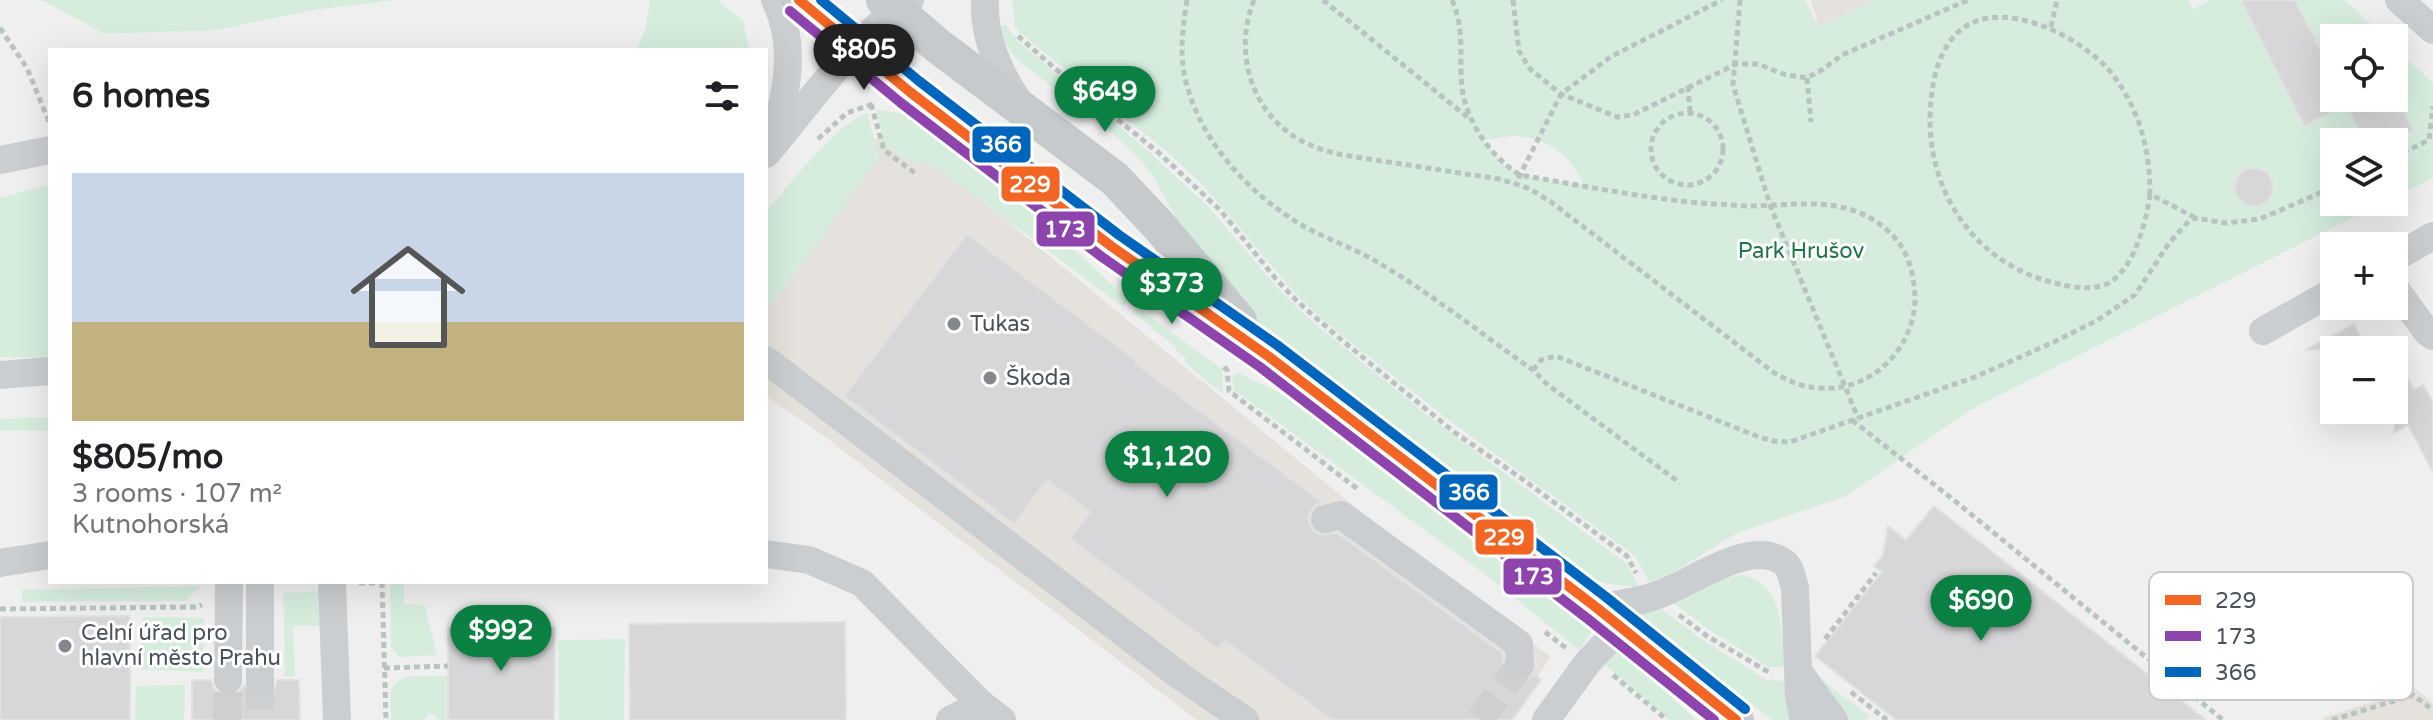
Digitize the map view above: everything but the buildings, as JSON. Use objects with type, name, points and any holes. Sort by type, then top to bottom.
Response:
[{"type":"main road","points":[[799,0],[910,92],[1111,246],[1268,356],[1609,618],[1736,720]]},
{"type":"main road","points":[[891,2],[938,46],[1115,179],[1190,261],[1268,356]]},
{"type":"street","points":[[768,151],[786,88],[789,55],[784,23],[775,0]]},
{"type":"street","points":[[985,0],[987,28],[1000,68],[1026,113]]},
{"type":"street","points":[[2399,0],[2433,30]]},
{"type":"street","points":[[768,151],[891,2]]},
{"type":"street","points":[[0,160],[48,150]]},
{"type":"street","points":[[2408,250],[2433,236]]},
{"type":"street","points":[[2263,331],[2320,299]]},
{"type":"street","points":[[2408,306],[2433,336]]},
{"type":"street","points":[[768,362],[1168,667],[1245,720]]},
{"type":"street","points":[[0,375],[48,371]]},
{"type":"street","points":[[1325,519],[1341,515],[1519,644],[1520,665]]},
{"type":"street","points":[[768,554],[809,560],[862,583],[992,712]]},
{"type":"street","points":[[0,563],[48,555]]},
{"type":"street","points":[[1546,720],[1588,662],[1609,618],[1718,565],[1744,557],[1769,556],[1783,561],[1791,571],[1795,588],[1788,672],[1799,697],[1804,720]]},
{"type":"street","points":[[228,680],[229,584]]},
{"type":"street","points":[[260,584],[260,681]]},
{"type":"street","points":[[332,584],[337,720]]},
{"type":"street","points":[[1788,672],[1834,720]]},
{"type":"street","points":[[950,720],[992,712]]},
{"type":"path","points":[[1187,0],[1182,51],[1188,91],[1213,142],[1242,177],[1298,223],[1371,258],[1533,370],[1548,385],[1680,483]]},
{"type":"path","points":[[1254,0],[1244,47],[1252,84],[1270,116],[1287,131],[1321,150],[1499,179],[1530,189],[1773,372],[1801,386],[1818,388],[1857,383],[1886,366],[1897,354],[1914,316],[1914,282],[1905,252],[1887,229],[1859,212],[1826,204],[1705,203],[1520,175],[1510,170],[1487,146],[1472,120],[1462,87],[1461,27],[1452,0]]},
{"type":"path","points":[[1323,0],[1472,120]]},
{"type":"path","points":[[1513,0],[1517,40],[1523,61],[1561,94],[1617,117],[1633,115],[1736,64],[1758,64],[1783,74],[1807,78],[1842,55],[1968,0]]},
{"type":"path","points":[[1516,184],[1561,94],[1612,56],[1722,0]]},
{"type":"path","points":[[1740,0],[1733,85],[1770,205],[1845,386],[1855,419],[2149,660]]},
{"type":"path","points":[[2051,27],[2057,0]]},
{"type":"path","points":[[2014,19],[2051,27],[2096,57],[2129,99],[2144,136],[2149,161],[2150,194],[2141,231],[2126,266],[2108,284],[2066,286],[2031,277],[1986,250],[1962,222],[1939,175],[1931,134],[1934,80],[1944,52],[1959,31],[1970,23],[1982,20],[2014,19]]},
{"type":"path","points":[[0,28],[27,68],[48,119]]},
{"type":"path","points":[[1012,28],[1019,38],[1159,153],[1220,210],[1276,279],[1338,337],[1454,432],[1627,556]]},
{"type":"path","points":[[1807,78],[1811,122]]},
{"type":"path","points":[[1688,86],[1690,113]]},
{"type":"path","points":[[818,139],[861,104],[871,104],[884,150],[916,174]]},
{"type":"path","points":[[2408,150],[2431,139],[2433,106]]},
{"type":"path","points":[[1690,113],[1702,116],[1720,132],[1724,144],[1723,156],[1719,168],[1700,184],[1676,184],[1665,179],[1652,159],[1653,136],[1668,118],[1690,113]]},
{"type":"path","points":[[2150,194],[2195,218],[2226,223],[2260,219],[2320,193]]},
{"type":"path","points":[[1533,370],[1548,357],[1571,360],[1773,441],[1790,442],[2010,363],[2096,321],[2135,295],[2169,243],[2195,218]]},
{"type":"path","points":[[1823,642],[1876,573]]},
{"type":"path","points":[[382,584],[386,720]]},
{"type":"path","points":[[0,609],[196,607],[206,603]]},
{"type":"path","points":[[1676,613],[1769,674],[1788,672]]},
{"type":"path","points":[[1588,662],[1613,676],[1667,720]]},
{"type":"path","points":[[384,668],[448,666]]},
{"type":"path","points":[[2413,695],[2433,710]]},
{"type":"path","points":[[2199,700],[2223,720]]},
{"type":"path","points":[[2332,720],[2397,700]]},
{"type":"shaded area","points":[[1811,0],[1876,0],[1819,27]]},
{"type":"shaded area","points":[[900,133],[1350,503],[1551,657],[1507,720],[1197,720],[816,430],[768,397],[768,252],[859,142]]},
{"type":"shaded area","points":[[2413,689],[2433,703],[2433,720],[2322,720],[2377,700],[2413,700]]},
{"type":"green space","points":[[42,0],[395,0],[313,10],[217,30],[105,34]]},
{"type":"green space","points":[[650,0],[717,0],[743,20],[749,48],[637,48],[645,30]]},
{"type":"green space","name":"Park Hrušov","points":[[1012,0],[1805,0],[1819,27],[1876,0],[2188,0],[2193,9],[2210,0],[2241,0],[2307,24],[2295,0],[2345,0],[2370,24],[2320,24],[2320,48],[2313,34],[2268,57],[2304,126],[2332,112],[2350,112],[2358,128],[2320,128],[2320,216],[2356,216],[1970,410],[1846,496],[1737,533],[1651,586],[1630,552],[1451,422],[1324,321],[1294,292],[1202,184],[1015,26]],"holes":[[[1525,137],[1556,149],[1572,164],[1584,185],[1520,175],[1501,161],[1484,140]],[[2261,168],[2272,179],[2273,194],[2262,205],[2247,205],[2236,195],[2235,179],[2245,169]]]},
{"type":"green space","points":[[1006,25],[1019,42],[1207,205],[1283,294],[1313,322],[1427,415],[1627,564],[1639,588],[1603,583],[1577,570],[1244,311],[1187,238],[1142,162],[1117,137],[1015,58],[1000,26]]},
{"type":"green space","points":[[2408,60],[2433,83],[2433,178],[2408,190],[2408,133],[2413,130],[2404,112],[2408,112]]},
{"type":"green space","points":[[876,110],[902,113],[915,121],[1030,208],[1128,300],[1123,307],[935,166],[908,161],[885,144]]},
{"type":"green space","points":[[867,113],[879,157],[773,304],[768,300],[768,210],[827,142]]},
{"type":"green space","points":[[48,185],[48,358],[0,357],[0,198]]},
{"type":"green space","points":[[1137,307],[1222,369],[1223,394],[1184,362],[1186,358],[1177,348],[1132,312]]},
{"type":"green space","points":[[1237,372],[1289,398],[1592,631],[1579,650],[1486,575],[1234,390],[1232,377]]},
{"type":"green space","points":[[48,417],[48,431],[0,430],[0,419]]},
{"type":"green space","points":[[1742,575],[1756,580],[1773,598],[1781,624],[1785,666],[1770,668],[1672,602],[1726,578]]},
{"type":"green space","points":[[390,584],[404,584],[404,604],[425,605],[436,655],[399,657],[391,647]]},
{"type":"green space","points":[[201,586],[185,601],[22,602],[22,590]]},
{"type":"green space","points":[[324,591],[325,626],[293,626],[295,676],[285,676],[283,593]]},
{"type":"green space","points":[[1658,607],[1767,680],[1786,681],[1791,720],[1772,720],[1635,612]]},
{"type":"green space","points":[[143,617],[204,618],[203,672],[140,669]]},
{"type":"green space","points":[[625,639],[624,720],[559,720],[558,640]]},
{"type":"green space","points":[[1618,647],[1696,720],[1670,720],[1604,664]]},
{"type":"green space","points":[[414,676],[448,676],[448,720],[439,720],[433,714],[425,720],[391,720],[391,693],[399,681]]},
{"type":"green space","points":[[1817,676],[1869,716],[1866,720],[1845,720]]},
{"type":"green space","points":[[185,685],[184,720],[135,720],[136,686]]},
{"type":"tunnel","points":[[1480,720],[1520,665]]},
{"type":"tunnel","points":[[227,720],[228,680]]},
{"type":"tunnel","points":[[260,681],[260,720]]},
{"type":"transit line","name":"229","points":[[799,0],[910,92],[1111,246],[1268,356],[1597,608],[1736,720]]},
{"type":"transit line","name":"366","points":[[821,0],[919,81],[1119,235],[1277,345],[1606,597],[1745,709]]},
{"type":"transit line","name":"173","points":[[790,11],[901,103],[1102,257],[1260,367],[1714,720]]},
{"type":"place","name":"Tukas","points":[[954,324]]},
{"type":"place","name":"Škoda","points":[[990,378]]},
{"type":"place","name":"Celní úřad pro hlavní město Prahu","points":[[65,646]]}]
